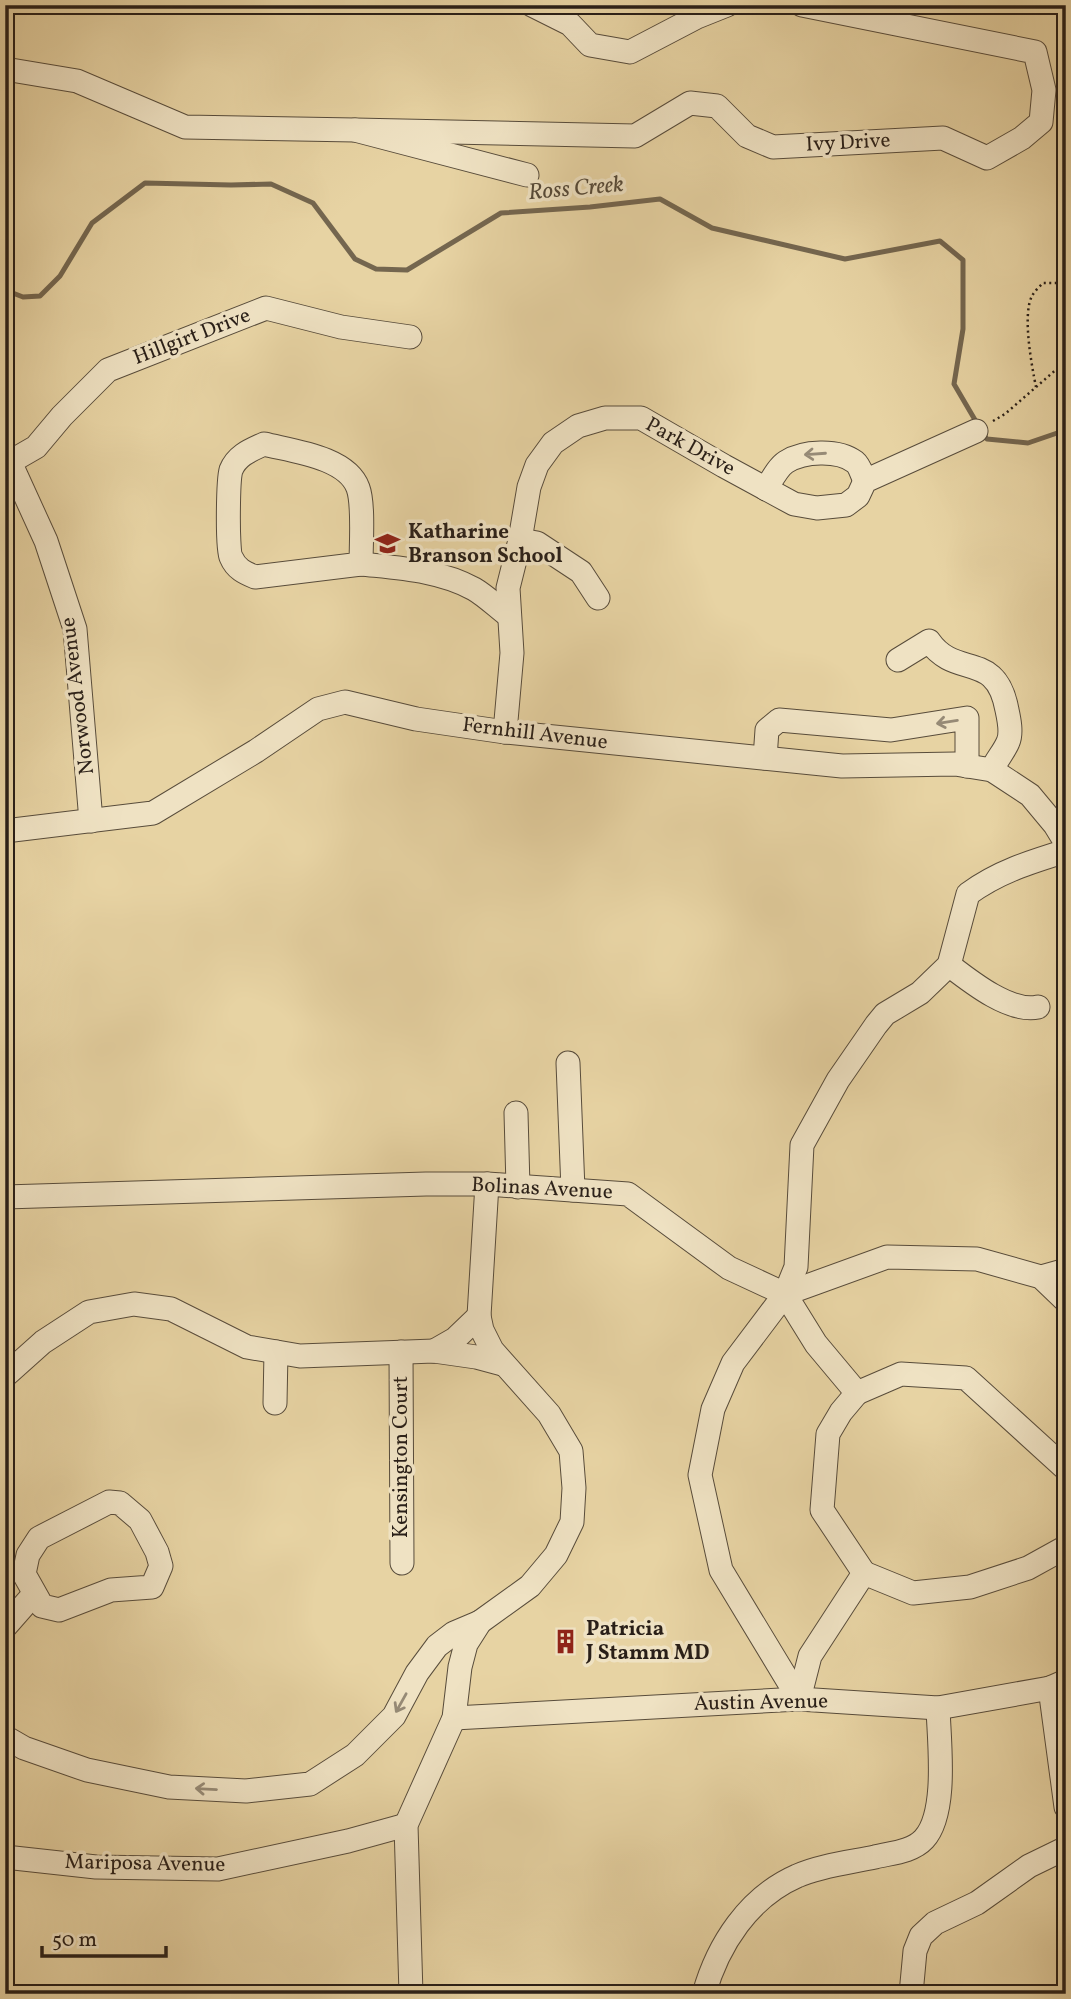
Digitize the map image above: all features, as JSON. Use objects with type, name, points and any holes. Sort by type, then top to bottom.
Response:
[{"type":"street","points":[[532,5],[570,23],[590,44],[629,52],[697,17],[727,5]]},
{"type":"street","name":"Ivy Drive","points":[[355,130],[635,136],[690,103],[717,106],[747,136],[773,147],[943,138],[987,158],[1022,138],[1041,122],[1044,90],[1035,52],[802,5]]},
{"type":"street","points":[[5,69],[76,81],[185,127],[355,130],[527,175]]},
{"type":"street","name":"Hillgirt Drive","points":[[8,461],[36,447],[62,416],[108,370],[266,308],[341,327],[410,337]]},
{"type":"street","name":"Park Drive","points":[[505,732],[512,653],[508,588],[520,540],[528,487],[537,465],[553,443],[578,426],[605,418],[641,418],[794,504],[817,508],[846,505],[858,496],[865,481],[983,427]]},
{"type":"street","points":[[361,564],[359,491],[352,476],[341,467],[318,457],[264,444],[241,455],[231,470],[229,493],[230,556],[242,572],[255,578],[361,564],[410,569],[449,579],[473,589],[509,616]]},
{"type":"street","points":[[766,489],[784,463],[802,455],[827,453],[846,457],[857,463],[865,481]]},
{"type":"street","name":"Norwood Avenue","points":[[8,461],[46,541],[75,629],[91,821]]},
{"type":"street","points":[[520,540],[537,543],[581,572],[598,598]]},
{"type":"street","points":[[898,660],[929,640],[937,652],[955,662],[981,668],[995,678],[1004,696],[1009,721],[1009,741],[992,770]]},
{"type":"street","name":"Fernhill Avenue","points":[[5,831],[153,813],[256,751],[318,709],[345,702],[416,719],[505,732],[842,766],[955,764],[992,770],[1030,795],[1055,825],[1066,844]]},
{"type":"street","points":[[765,758],[767,730],[779,720],[891,730],[967,718],[967,766]]},
{"type":"street","points":[[799,1699],[721,1570],[700,1475],[713,1409],[733,1363],[785,1294],[796,1267],[802,1145],[838,1080],[885,1014],[920,993],[949,965],[968,894],[984,882],[1021,864],[1066,851]]},
{"type":"street","points":[[949,965],[999,987],[1011,1003],[1038,1007]]},
{"type":"street","points":[[568,1063],[573,1190]]},
{"type":"street","points":[[516,1113],[518,1186]]},
{"type":"street","name":"Bolinas Avenue","points":[[5,1196],[426,1184],[487,1184],[628,1194],[729,1268],[785,1294]]},
{"type":"street","points":[[5,1737],[24,1748],[87,1770],[169,1787],[246,1791],[310,1784],[355,1755],[394,1716],[426,1662],[446,1638],[480,1622],[530,1586],[556,1555],[572,1522],[574,1488],[571,1451],[549,1414],[502,1364],[486,1340],[479,1316],[487,1184]]},
{"type":"street","points":[[785,1294],[887,1257],[977,1259],[1041,1277],[1066,1301]]},
{"type":"street","points":[[1041,1277],[1066,1270]]},
{"type":"street","points":[[785,1294],[816,1345],[857,1393]]},
{"type":"street","points":[[5,1376],[43,1342],[89,1312],[134,1304],[171,1309],[247,1347],[300,1356],[433,1351],[502,1364]]},
{"type":"street","points":[[433,1351],[455,1339],[479,1316]]},
{"type":"street","points":[[275,1403],[276,1352]]},
{"type":"street","name":"Kensington Court","points":[[401,1352],[402,1563]]},
{"type":"street","points":[[1066,1469],[966,1378],[901,1374],[857,1393],[828,1434],[822,1510],[864,1573],[913,1593],[970,1587],[1028,1568],[1066,1547]]},
{"type":"street","points":[[109,1502],[120,1503],[140,1520],[157,1552],[160,1566],[152,1587],[111,1590],[59,1610],[42,1606],[34,1594],[24,1574],[28,1555],[39,1538],[109,1502]]},
{"type":"street","points":[[799,1699],[810,1656],[864,1573]]},
{"type":"street","points":[[5,1627],[34,1594]]},
{"type":"street","points":[[411,1994],[406,1825],[454,1718],[460,1667],[466,1644],[480,1622]]},
{"type":"street","points":[[426,1662],[434,1661],[460,1667]]},
{"type":"street","points":[[1058,1685],[1066,1807]]},
{"type":"street","name":"Austin Avenue","points":[[454,1718],[799,1699],[938,1708],[1058,1685]]},
{"type":"street","points":[[704,1994],[723,1945],[752,1905],[780,1884],[799,1874],[908,1850],[925,1838],[933,1822],[940,1789],[938,1708]]},
{"type":"street","name":"Mariposa Avenue","points":[[5,1857],[96,1867],[218,1869],[348,1841],[406,1825]]},
{"type":"street","points":[[911,1994],[915,1951],[921,1936],[935,1923],[977,1903],[1029,1866],[1066,1848]]},
{"type":"path","points":[[1036,387],[1028,317],[1031,298],[1043,283],[1063,283],[1066,287]]},
{"type":"path","points":[[983,427],[1005,414],[1066,361]]},
{"type":"waterway","name":"Ross Creek","points":[[5,290],[23,297],[40,296],[60,276],[92,223],[145,183],[271,184],[313,203],[355,259],[376,269],[407,270],[501,213],[660,199],[712,228],[845,259],[940,241],[963,260],[963,329],[954,384],[978,425]]},
{"type":"waterway","name":"Ross Creek","points":[[983,434],[987,439],[1028,443],[1066,430]]},
{"type":"place","name":"Katharine Branson School","points":[[388,544]]},
{"type":"place","name":"Patricia J Stamm MD","points":[[566,1641]]}]
